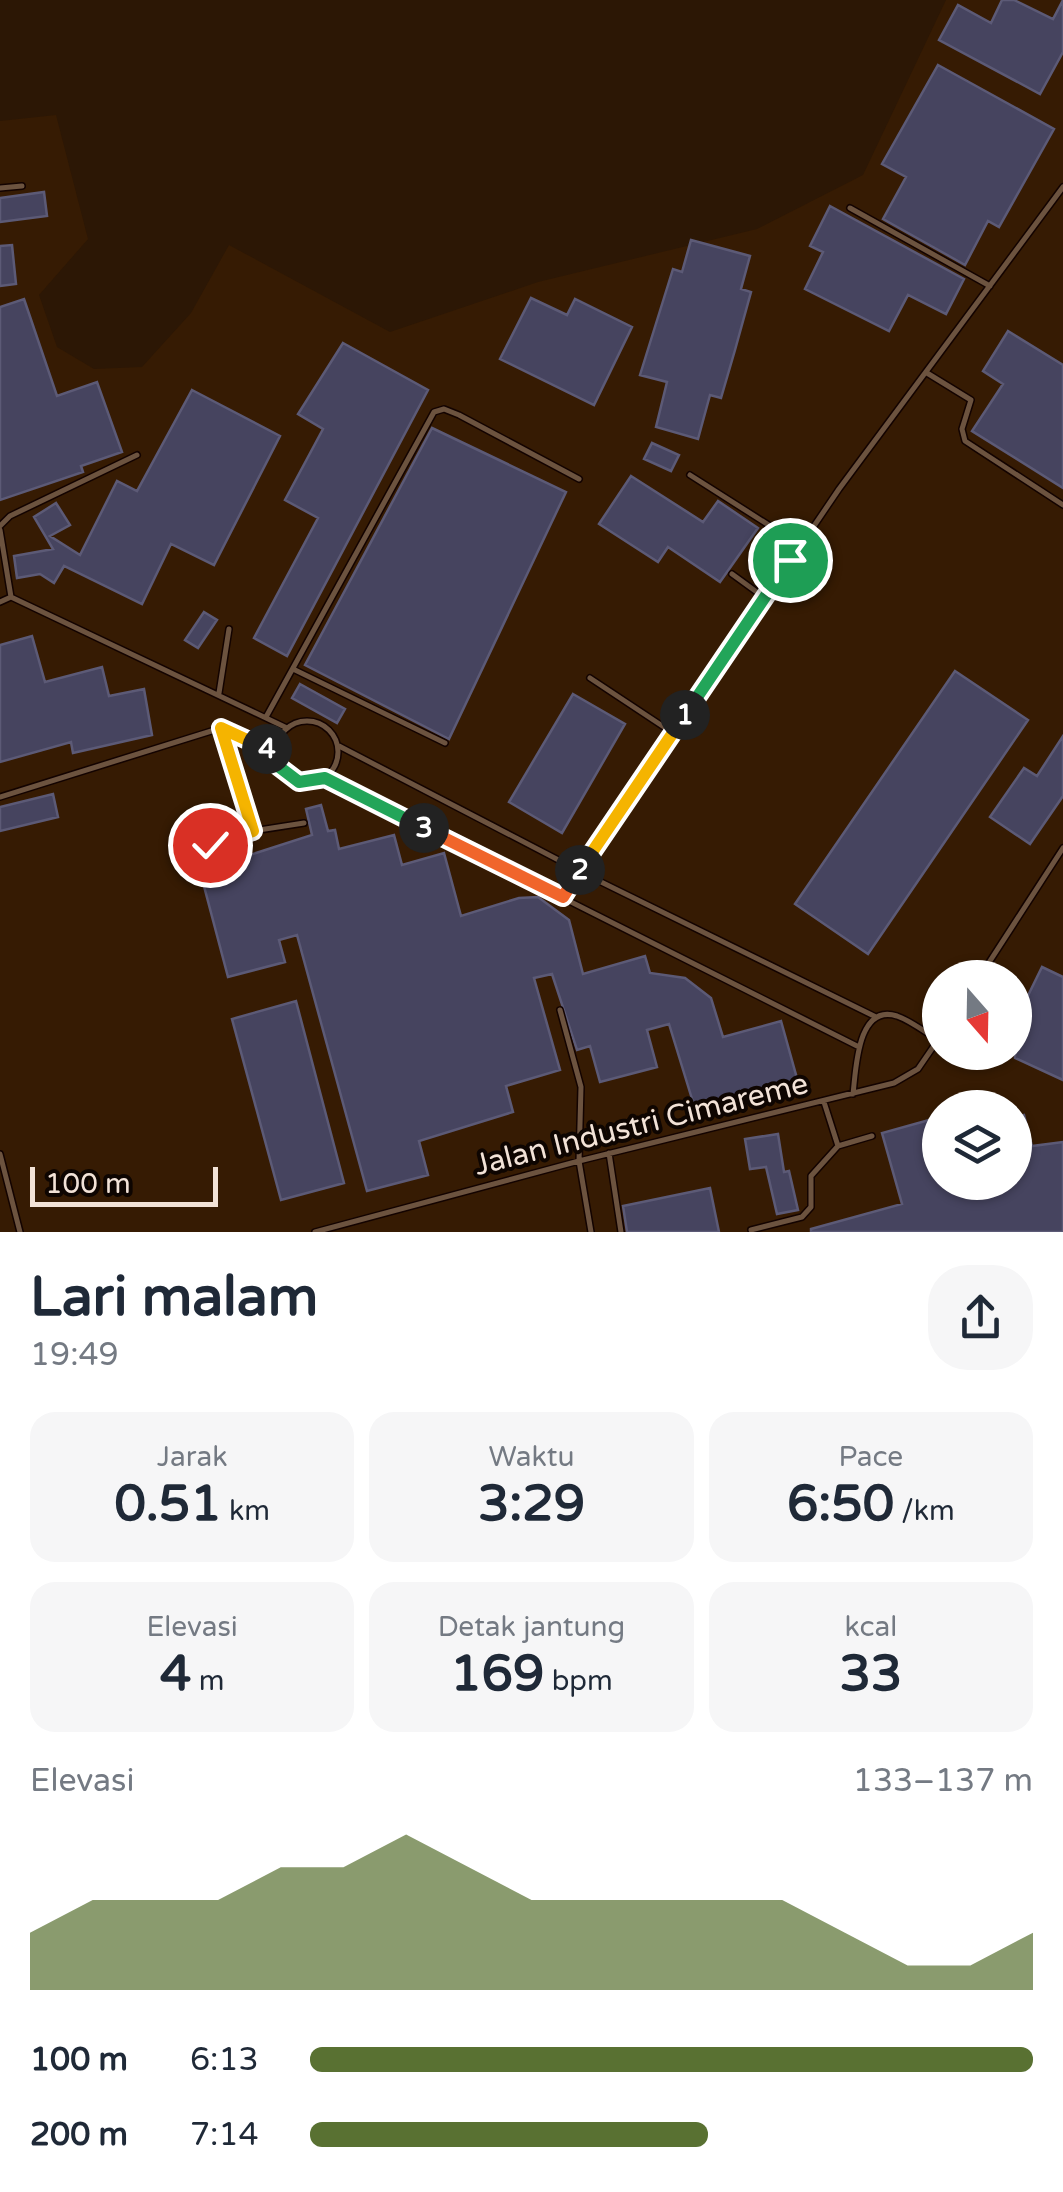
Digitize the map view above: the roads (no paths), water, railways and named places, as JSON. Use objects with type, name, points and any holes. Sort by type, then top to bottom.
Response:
[{"type":"lane","points":[[0,188],[22,186]]},
{"type":"lane","points":[[563,897],[800,545],[1063,188]]},
{"type":"lane","points":[[850,208],[990,286]]},
{"type":"lane","points":[[926,373],[970,400],[962,430],[966,441],[1063,505]]},
{"type":"lane","points":[[266,717],[434,412],[444,409],[459,415],[579,479]]},
{"type":"lane","points":[[12,597],[0,528],[10,516],[137,456]]},
{"type":"lane","points":[[690,475],[800,545]]},
{"type":"lane","points":[[732,574],[765,598]]},
{"type":"lane","points":[[0,602],[12,597],[286,728]]},
{"type":"lane","points":[[219,693],[229,629]]},
{"type":"lane","points":[[292,669],[446,743]]},
{"type":"lane","points":[[590,678],[673,734]]},
{"type":"lane","points":[[325,778],[338,758],[339,746],[332,731],[318,722],[302,720],[286,728],[275,753],[278,766],[299,782],[325,778],[858,1047]]},
{"type":"lane","points":[[0,797],[221,728],[275,753]]},
{"type":"lane","points":[[221,728],[253,831]]},
{"type":"lane","points":[[339,746],[580,871],[876,1017]]},
{"type":"lane","points":[[210,845],[253,831],[304,822]]},
{"type":"lane","points":[[991,960],[1063,848]]},
{"type":"lane","points":[[560,1010],[581,1087],[578,1161],[591,1232]]},
{"type":"lane","points":[[853,1094],[858,1047],[870,1022],[893,1014],[922,1030]]},
{"type":"lane","name":"Jalan Industri Cimareme","points":[[315,1232],[608,1153],[853,1094],[909,1076],[922,1060]]},
{"type":"lane","points":[[824,1102],[838,1146]]},
{"type":"lane","points":[[752,1230],[802,1217],[811,1207],[811,1176],[838,1146],[872,1136]]},
{"type":"lane","points":[[608,1153],[621,1232]]},
{"type":"lane","points":[[0,1154],[20,1232]]}]
